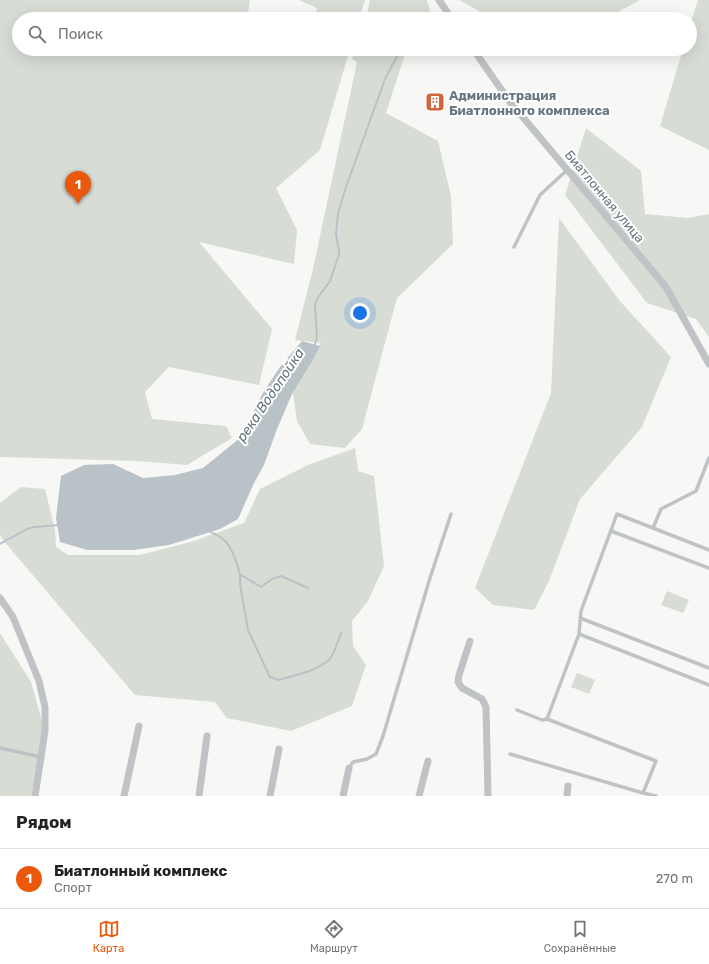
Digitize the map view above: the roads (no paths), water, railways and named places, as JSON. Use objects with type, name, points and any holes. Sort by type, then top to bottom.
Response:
[{"type":"street","points":[[439,0],[448,12]]},
{"type":"street","name":"Биатлонная улица","points":[[478,56],[510,102],[666,287],[709,364]]},
{"type":"street","points":[[0,598],[13,617],[39,681],[45,707],[45,731],[34,796]]},
{"type":"street","points":[[470,641],[458,682],[462,688],[482,699],[486,706],[488,794]]},
{"type":"street","points":[[124,796],[139,726]]},
{"type":"street","points":[[199,796],[207,736]]},
{"type":"street","points":[[270,796],[279,749]]},
{"type":"street","points":[[419,796],[428,761]]},
{"type":"street","points":[[343,796],[349,768]]},
{"type":"street","points":[[566,796],[568,786]]},
{"type":"lane","points":[[514,246],[540,195],[567,170]]},
{"type":"lane","points":[[653,528],[661,509],[696,491],[709,458]]},
{"type":"lane","points":[[349,768],[353,762],[367,759],[376,754],[384,736],[430,578],[451,514]]},
{"type":"lane","points":[[547,718],[579,634],[580,610],[617,514],[709,550]]},
{"type":"lane","points":[[611,531],[709,568]]},
{"type":"lane","points":[[580,618],[709,668]]},
{"type":"lane","points":[[579,634],[709,685]]},
{"type":"lane","points":[[517,710],[542,720],[547,718],[656,761],[643,793]]},
{"type":"lane","points":[[0,748],[41,757]]},
{"type":"lane","points":[[510,754],[656,796]]},
{"type":"water","points":[[302,341],[320,346],[292,394],[264,465],[254,483],[238,519],[220,529],[169,545],[133,550],[87,550],[60,542],[56,518],[61,476],[84,465],[113,464],[143,478],[175,475],[203,468],[240,438],[264,391],[280,367]]},
{"type":"waterway","name":"река Водопойка","points":[[314,347],[317,337],[315,304],[330,281],[339,255],[336,234],[338,213],[385,79],[397,56]]},
{"type":"waterway","name":"река Водопойка","points":[[0,544],[27,529],[59,525]]},
{"type":"waterway","points":[[209,531],[226,542],[236,560],[248,630],[270,677],[279,680],[310,671],[322,665],[329,660],[333,654],[341,633]]},
{"type":"waterway","points":[[241,575],[261,587],[272,579],[281,576],[308,588]]},
{"type":"place","name":"Администрация Биатлонного комплекса","points":[[435,102]]},
{"type":"place","name":"Биатлонный комплекс","points":[[78,204]]}]
